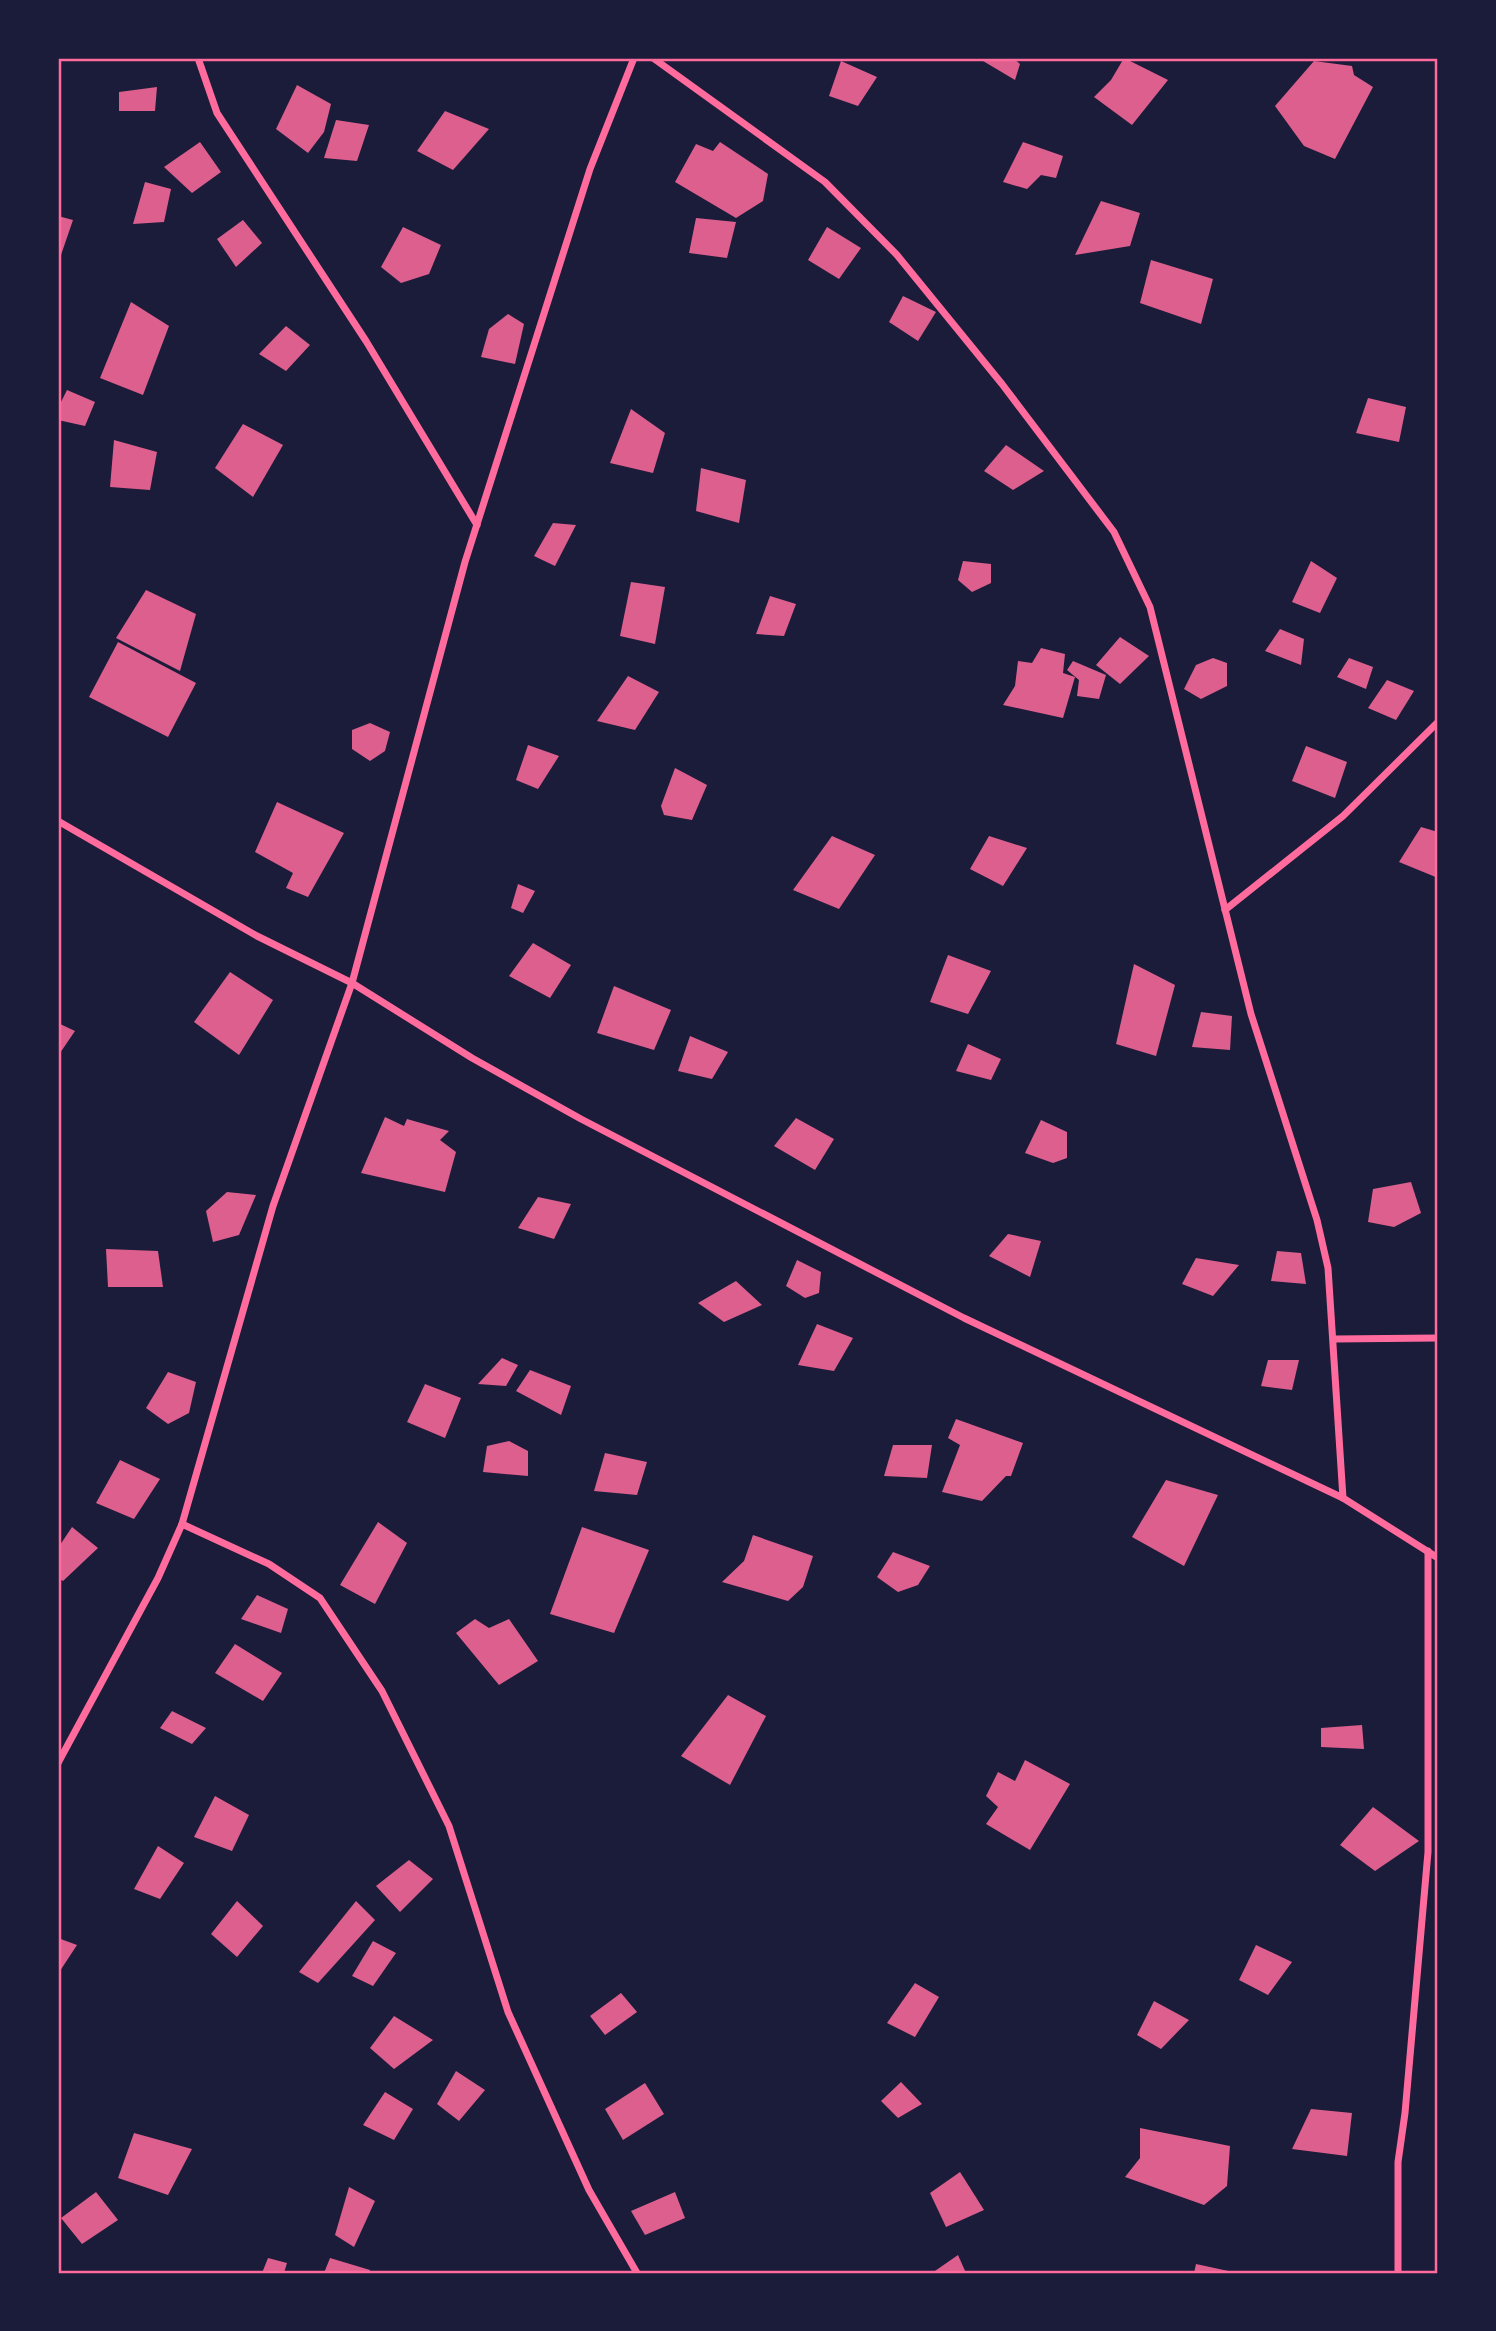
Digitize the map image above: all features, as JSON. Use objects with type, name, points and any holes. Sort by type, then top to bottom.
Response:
[{"type":"street","points":[[198,58],[217,113],[366,341],[477,525]]},
{"type":"street","points":[[58,1763],[158,1578],[182,1524],[273,1206],[352,983],[461,575],[590,169],[634,58]]},
{"type":"street","points":[[653,58],[825,182],[897,255],[1003,384],[1114,532],[1150,607],[1251,1014],[1317,1220],[1328,1268],[1343,1498]]},
{"type":"street","points":[[1225,910],[1343,817],[1438,722]]},
{"type":"street","points":[[58,821],[257,936],[352,983],[472,1058],[569,1112],[964,1318],[1343,1498],[1438,1558]]},
{"type":"street","points":[[1334,1339],[1438,1338]]},
{"type":"street","points":[[182,1524],[269,1564],[320,1598],[382,1690],[449,1826],[508,2012],[589,2190],[637,2273]]},
{"type":"street","points":[[1398,2273],[1398,2162],[1405,2113],[1428,1852],[1428,1551]]},
{"type":"building","points":[[978,58],[1013,58],[1020,64],[1015,80]]},
{"type":"building","points":[[1124,58],[1168,80],[1132,125],[1094,97],[1111,80]]},
{"type":"building","points":[[841,61],[877,77],[858,106],[829,96]]},
{"type":"building","points":[[1314,61],[1352,66],[1354,75],[1373,87],[1335,159],[1304,146],[1275,106]]},
{"type":"building","points":[[297,85],[331,104],[324,132],[308,153],[276,129]]},
{"type":"building","points":[[157,87],[155,111],[119,111],[119,92]]},
{"type":"building","points":[[445,111],[489,129],[453,170],[417,151]]},
{"type":"building","points":[[336,120],[369,125],[357,161],[324,158]]},
{"type":"building","points":[[200,142],[221,172],[192,193],[164,167]]},
{"type":"building","points":[[720,142],[768,174],[763,201],[736,218],[675,182],[696,144],[713,151]]},
{"type":"building","points":[[1023,142],[1063,156],[1056,178],[1041,175],[1027,189],[1003,182]]},
{"type":"building","points":[[145,182],[171,189],[164,222],[133,224]]},
{"type":"building","points":[[1101,201],[1140,213],[1130,246],[1075,255]]},
{"type":"building","points":[[58,216],[73,220],[61,255],[58,255]]},
{"type":"building","points":[[696,218],[736,222],[727,258],[689,253]]},
{"type":"building","points":[[243,220],[262,243],[236,267],[217,239]]},
{"type":"building","points":[[403,227],[441,245],[429,274],[401,283],[381,267]]},
{"type":"building","points":[[827,227],[861,248],[839,279],[808,260]]},
{"type":"building","points":[[1151,260],[1213,279],[1201,324],[1140,303]]},
{"type":"building","points":[[903,296],[936,312],[918,341],[889,322]]},
{"type":"building","points":[[131,302],[169,326],[143,395],[100,378]]},
{"type":"building","points":[[508,314],[524,324],[515,364],[481,357],[489,329]]},
{"type":"building","points":[[286,326],[310,345],[286,371],[259,354]]},
{"type":"building","points":[[67,390],[95,402],[85,426],[58,420],[58,408]]},
{"type":"building","points":[[1368,398],[1406,407],[1399,442],[1356,433]]},
{"type":"building","points":[[631,409],[665,433],[653,473],[610,463]]},
{"type":"building","points":[[243,424],[283,445],[253,497],[215,468]]},
{"type":"building","points":[[114,440],[157,452],[150,490],[110,487]]},
{"type":"building","points":[[1006,445],[1044,471],[1013,490],[984,471]]},
{"type":"building","points":[[701,468],[746,480],[739,523],[696,511]]},
{"type":"building","points":[[553,523],[576,525],[555,566],[534,556]]},
{"type":"building","points":[[963,561],[991,564],[991,583],[972,592],[958,580]]},
{"type":"building","points":[[1311,561],[1337,578],[1320,613],[1292,602]]},
{"type":"building","points":[[631,582],[665,587],[655,644],[620,636]]},
{"type":"building","points":[[146,590],[196,614],[180,671],[116,638]]},
{"type":"building","points":[[770,596],[796,604],[784,636],[756,634]]},
{"type":"building","points":[[1280,629],[1304,639],[1301,665],[1265,651]]},
{"type":"building","points":[[1120,637],[1149,656],[1120,684],[1096,665]]},
{"type":"building","points":[[118,642],[196,683],[168,737],[89,697]]},
{"type":"building","points":[[1041,648],[1065,654],[1063,673],[1075,677],[1063,718],[1003,705],[1015,686],[1018,661],[1032,663]]},
{"type":"building","points":[[1213,658],[1227,663],[1227,686],[1201,699],[1184,689],[1196,665]]},
{"type":"building","points":[[1349,658],[1373,667],[1366,689],[1337,677]]},
{"type":"building","points":[[1073,661],[1106,675],[1099,699],[1077,696],[1079,680],[1067,670]]},
{"type":"building","points":[[628,676],[659,692],[635,730],[597,721]]},
{"type":"building","points":[[1387,680],[1414,691],[1396,720],[1368,708]]},
{"type":"building","points":[[370,723],[390,732],[385,751],[370,761],[352,749],[352,730]]},
{"type":"building","points":[[528,745],[559,756],[538,789],[516,780]]},
{"type":"building","points":[[1306,746],[1347,762],[1335,798],[1292,781]]},
{"type":"building","points":[[675,768],[707,785],[692,820],[664,815],[661,806]]},
{"type":"building","points":[[277,802],[344,833],[308,897],[286,888],[293,873],[255,852]]},
{"type":"building","points":[[1421,827],[1438,832],[1438,878],[1399,862]]},
{"type":"building","points":[[832,836],[875,855],[839,909],[793,890]]},
{"type":"building","points":[[989,836],[1027,848],[1003,886],[970,869]]},
{"type":"building","points":[[518,884],[535,891],[523,913],[511,908]]},
{"type":"building","points":[[533,943],[571,965],[550,998],[509,976]]},
{"type":"building","points":[[948,955],[991,971],[968,1014],[930,1002]]},
{"type":"building","points":[[1134,964],[1175,985],[1156,1056],[1116,1044]]},
{"type":"building","points":[[230,972],[273,1000],[239,1055],[194,1022]]},
{"type":"building","points":[[614,986],[671,1010],[654,1050],[597,1033]]},
{"type":"building","points":[[1201,1012],[1232,1016],[1230,1050],[1192,1047]]},
{"type":"building","points":[[58,1023],[75,1031],[58,1056]]},
{"type":"building","points":[[690,1036],[728,1052],[712,1079],[678,1071]]},
{"type":"building","points":[[968,1044],[1001,1059],[991,1080],[956,1071]]},
{"type":"building","points":[[385,1117],[404,1126],[407,1119],[449,1131],[440,1140],[456,1152],[445,1192],[361,1173]]},
{"type":"building","points":[[796,1118],[834,1139],[815,1170],[774,1146]]},
{"type":"building","points":[[1041,1120],[1067,1132],[1067,1158],[1053,1163],[1025,1153]]},
{"type":"building","points":[[1411,1182],[1421,1213],[1394,1227],[1368,1222],[1373,1189]]},
{"type":"building","points":[[227,1192],[256,1195],[239,1235],[213,1242],[206,1211]]},
{"type":"building","points":[[538,1197],[571,1204],[554,1239],[518,1228]]},
{"type":"building","points":[[1008,1234],[1041,1241],[1030,1277],[989,1256]]},
{"type":"building","points":[[106,1249],[158,1251],[163,1287],[108,1287]]},
{"type":"building","points":[[1277,1251],[1301,1253],[1306,1284],[1271,1281]]},
{"type":"building","points":[[1196,1258],[1239,1265],[1213,1296],[1182,1284]]},
{"type":"building","points":[[797,1260],[821,1272],[819,1293],[805,1298],[786,1286]]},
{"type":"building","points":[[736,1281],[762,1305],[724,1322],[698,1303]]},
{"type":"building","points":[[817,1324],[853,1338],[834,1371],[798,1365]]},
{"type":"building","points":[[502,1358],[518,1365],[506,1386],[478,1384]]},
{"type":"building","points":[[1268,1360],[1299,1360],[1292,1390],[1261,1386]]},
{"type":"building","points":[[530,1370],[571,1386],[561,1415],[516,1391]]},
{"type":"building","points":[[168,1372],[196,1382],[189,1413],[168,1424],[146,1408]]},
{"type":"building","points":[[425,1384],[461,1398],[445,1438],[407,1422]]},
{"type":"building","points":[[956,1419],[1023,1443],[1011,1476],[1006,1476],[982,1501],[942,1492],[960,1445],[948,1438]]},
{"type":"building","points":[[509,1441],[528,1451],[528,1476],[483,1472],[487,1446]]},
{"type":"building","points":[[893,1445],[932,1445],[927,1478],[884,1476]]},
{"type":"building","points":[[605,1453],[647,1462],[637,1495],[594,1491]]},
{"type":"building","points":[[120,1460],[160,1479],[134,1519],[96,1503]]},
{"type":"building","points":[[1166,1480],[1218,1495],[1184,1566],[1132,1537]]},
{"type":"building","points":[[378,1522],[407,1543],[375,1604],[340,1585]]},
{"type":"building","points":[[72,1527],[98,1548],[63,1581],[58,1578],[58,1548]]},
{"type":"building","points":[[582,1527],[649,1550],[614,1633],[550,1614]]},
{"type":"building","points":[[753,1535],[813,1556],[803,1587],[788,1601],[722,1582],[744,1561]]},
{"type":"building","points":[[893,1552],[930,1566],[918,1585],[898,1592],[877,1577]]},
{"type":"building","points":[[257,1595],[288,1609],[281,1633],[241,1619]]},
{"type":"building","points":[[475,1619],[489,1628],[509,1619],[538,1661],[499,1685],[456,1633]]},
{"type":"building","points":[[235,1644],[282,1673],[263,1701],[215,1673]]},
{"type":"building","points":[[728,1695],[766,1716],[730,1785],[681,1756]]},
{"type":"building","points":[[172,1711],[206,1728],[192,1744],[160,1728]]},
{"type":"building","points":[[1362,1725],[1364,1749],[1321,1747],[1321,1728]]},
{"type":"building","points":[[1025,1760],[1070,1784],[1030,1850],[986,1824],[998,1807],[986,1796],[998,1772],[1015,1781]]},
{"type":"building","points":[[215,1796],[249,1815],[232,1851],[194,1837]]},
{"type":"building","points":[[1373,1807],[1419,1841],[1375,1871],[1340,1845]]},
{"type":"building","points":[[158,1846],[184,1863],[160,1899],[134,1889]]},
{"type":"building","points":[[409,1860],[433,1879],[400,1912],[376,1886]]},
{"type":"building","points":[[237,1901],[263,1926],[237,1957],[211,1934]]},
{"type":"building","points":[[356,1901],[375,1920],[318,1983],[299,1972]]},
{"type":"building","points":[[58,1938],[77,1945],[58,1974]]},
{"type":"building","points":[[373,1941],[396,1953],[373,1986],[352,1976]]},
{"type":"building","points":[[1256,1945],[1292,1962],[1268,1995],[1239,1980]]},
{"type":"building","points":[[915,1983],[939,1997],[915,2037],[887,2023]]},
{"type":"building","points":[[621,1993],[637,2012],[605,2035],[590,2016]]},
{"type":"building","points":[[1154,2001],[1189,2020],[1161,2049],[1137,2035]]},
{"type":"building","points":[[394,2016],[433,2040],[394,2069],[370,2048]]},
{"type":"building","points":[[456,2071],[485,2090],[459,2121],[437,2104]]},
{"type":"building","points":[[901,2082],[922,2104],[898,2118],[881,2101]]},
{"type":"building","points":[[645,2083],[664,2114],[623,2140],[605,2109]]},
{"type":"building","points":[[385,2092],[413,2109],[394,2140],[363,2125]]},
{"type":"building","points":[[1311,2109],[1352,2113],[1347,2156],[1292,2149]]},
{"type":"building","points":[[1140,2128],[1230,2146],[1227,2186],[1204,2205],[1125,2177],[1140,2158]]},
{"type":"building","points":[[134,2133],[192,2149],[168,2195],[118,2178]]},
{"type":"building","points":[[960,2172],[984,2210],[946,2227],[930,2193]]},
{"type":"building","points":[[349,2187],[375,2201],[354,2247],[335,2235]]},
{"type":"building","points":[[96,2192],[118,2220],[82,2244],[61,2218]]},
{"type":"building","points":[[675,2192],[685,2218],[645,2235],[631,2211]]},
{"type":"building","points":[[958,2255],[966,2273],[932,2273]]},
{"type":"building","points":[[268,2258],[287,2263],[284,2273],[262,2273]]},
{"type":"building","points":[[330,2258],[370,2270],[370,2273],[324,2273]]},
{"type":"building","points":[[1196,2264],[1233,2272],[1233,2273],[1194,2273]]}]
